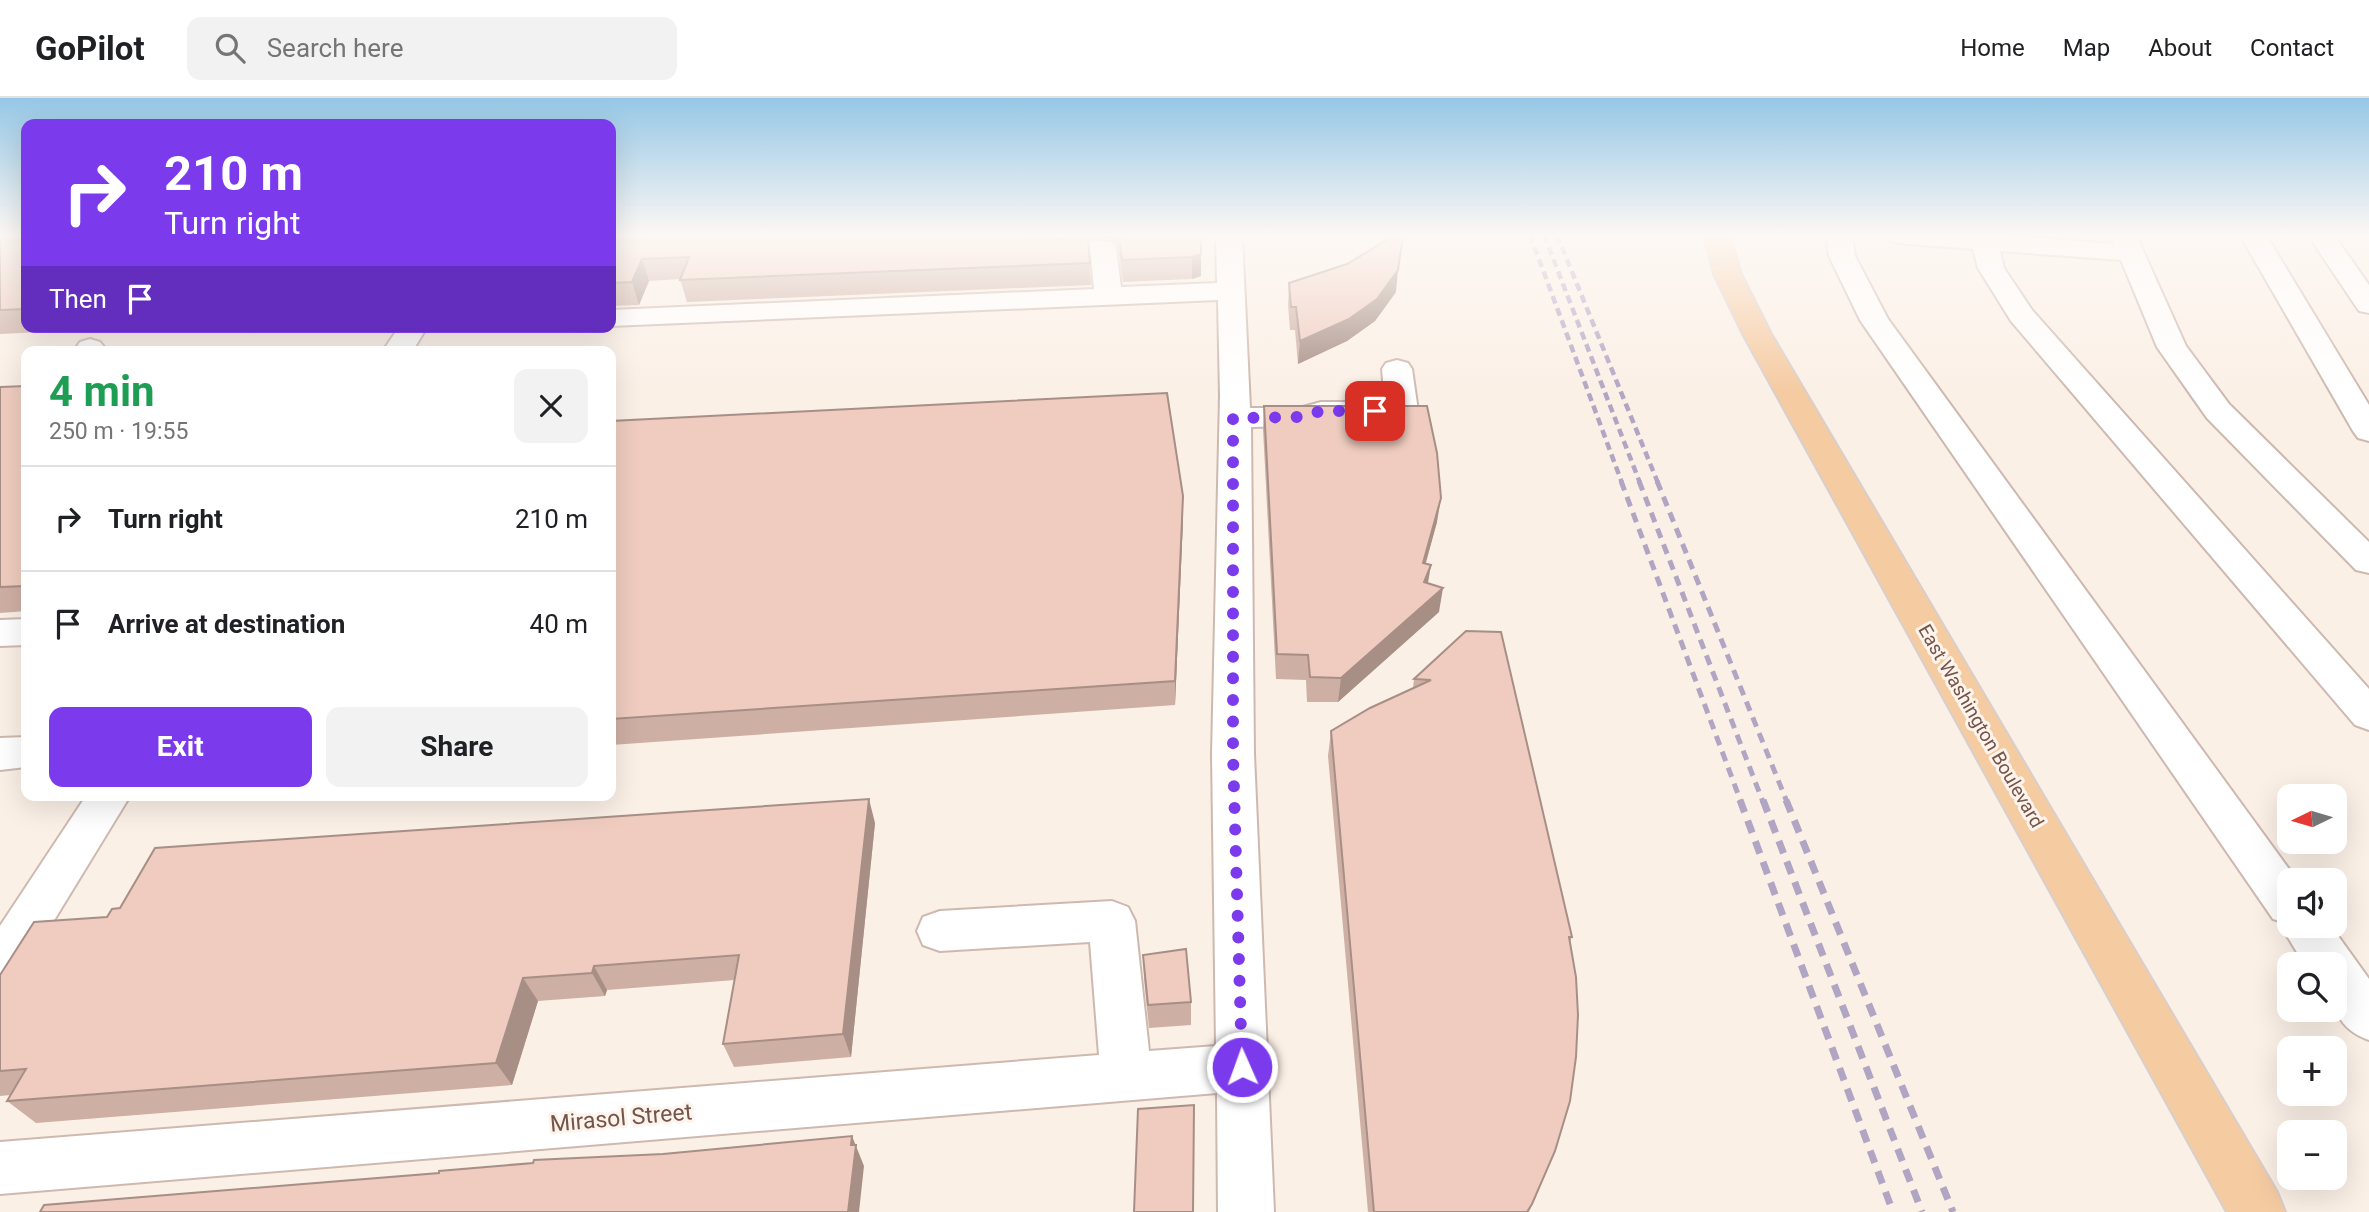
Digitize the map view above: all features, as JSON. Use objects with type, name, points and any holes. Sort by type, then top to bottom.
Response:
[{"type":"main road","name":"East Washington Boulevard","points":[[1734,287],[1757,334],[2257,1212]]},
{"type":"street","points":[[1107,287],[1108,296]]},
{"type":"street","points":[[1230,287],[1233,418],[1233,754],[1246,1212]]},
{"type":"street","points":[[1857,287],[1874,320],[2277,888]]},
{"type":"street","points":[[2003,287],[2021,315],[2369,715]]},
{"type":"street","points":[[2146,287],[2172,347],[2218,411],[2369,562]]},
{"type":"street","points":[[2284,287],[2369,431]]},
{"type":"street","points":[[2357,287],[2369,305]]},
{"type":"street","points":[[616,318],[1230,291]]},
{"type":"street","points":[[1233,418],[1301,417],[1321,411],[1402,411],[1397,369]]},
{"type":"street","points":[[0,634],[21,632]]},
{"type":"street","points":[[0,754],[21,752]]},
{"type":"street","points":[[0,966],[106,801]]},
{"type":"street","points":[[940,931],[1112,921],[1126,1077]]},
{"type":"street","points":[[2347,987],[2369,1017]]},
{"type":"street","name":"Mirasol Street","points":[[0,1168],[1242,1067]]},
{"type":"building","points":[[0,287],[21,287],[21,309],[0,310]]},
{"type":"building","points":[[1289,287],[1386,287],[1377,299],[1349,319],[1300,341],[1296,307],[1291,307]]},
{"type":"building","points":[[21,386],[21,586],[0,587],[0,387]]},
{"type":"building","points":[[1167,393],[1183,496],[1175,681],[616,719],[616,421]]},
{"type":"building","points":[[1264,406],[1427,406],[1437,453],[1441,498],[1423,563],[1431,565],[1424,582],[1443,588],[1341,678],[1310,677],[1308,655],[1277,654]]},
{"type":"building","points":[[1466,631],[1501,632],[1572,937],[1569,937],[1576,977],[1578,1015],[1570,1101],[1555,1151],[1527,1212],[1374,1212],[1331,731],[1370,708],[1431,680],[1414,679]]},
{"type":"building","points":[[869,799],[843,1034],[723,1044],[739,955],[594,966],[592,973],[523,978],[496,1063],[7,1101],[26,1069],[0,1071],[0,975],[34,922],[107,917],[112,909],[120,908],[155,848]]},
{"type":"building","points":[[1186,949],[1191,1002],[1148,1005],[1143,955]]},
{"type":"building","points":[[1194,1105],[1193,1212],[1134,1212],[1138,1109]]},
{"type":"building","points":[[852,1136],[851,1145],[856,1145],[848,1212],[40,1212],[44,1205],[439,1173],[533,1163],[534,1160],[663,1154]]},
{"type":"railway","points":[[1549,287],[1622,483]]},
{"type":"railway","points":[[1564,287],[1640,483]]},
{"type":"railway","points":[[1578,287],[1658,483]]},
{"type":"railway","points":[[1621,481],[1741,802]]},
{"type":"railway","points":[[1639,481],[1763,802]]},
{"type":"railway","points":[[1657,481],[1787,802]]},
{"type":"railway","points":[[1740,800],[1893,1212]]},
{"type":"railway","points":[[1763,800],[1922,1212]]},
{"type":"railway","points":[[1786,800],[1953,1212]]},
{"type":"route","points":[[1242,1067],[1233,754],[1233,418],[1301,417],[1321,411],[1375,411]]}]
